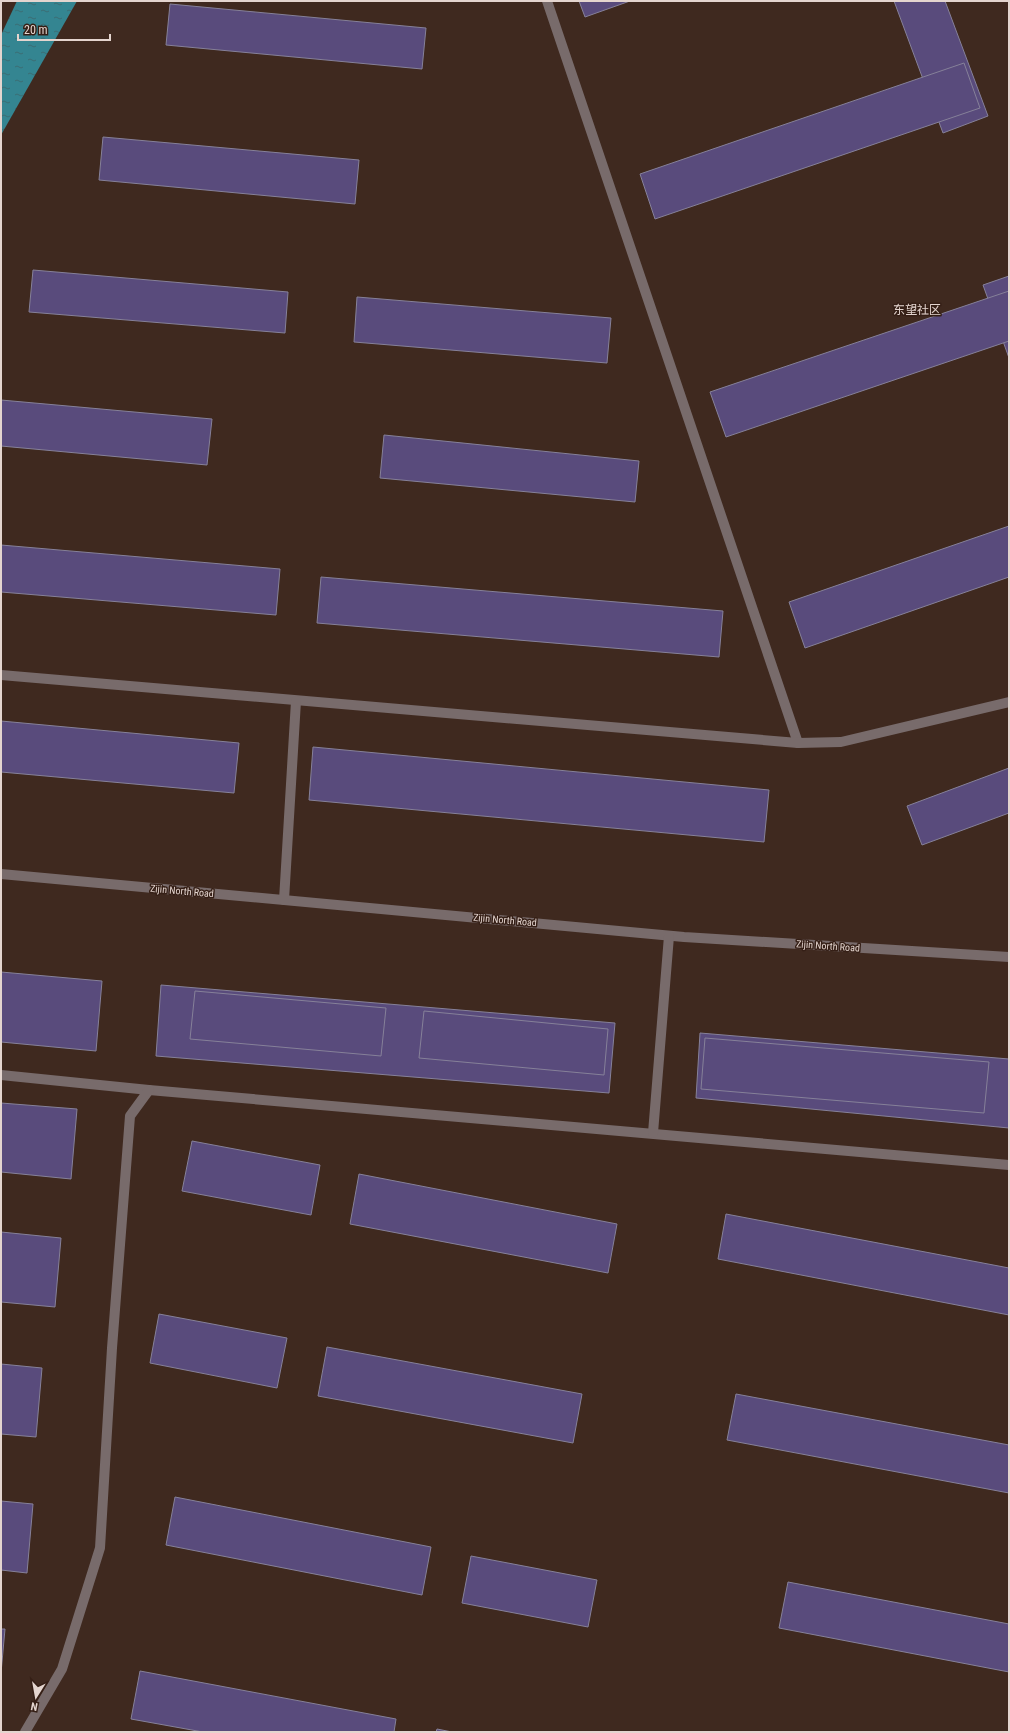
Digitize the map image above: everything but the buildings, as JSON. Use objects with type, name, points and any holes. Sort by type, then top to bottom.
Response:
[{"type":"street","points":[[547,1],[798,743]]},
{"type":"street","points":[[1,675],[798,743],[841,742],[1009,702]]},
{"type":"street","points":[[284,900],[296,701]]},
{"type":"street","name":"Zijin North Road","points":[[1,874],[669,936],[1009,957]]},
{"type":"street","points":[[652,1133],[669,936]]},
{"type":"street","points":[[1,1075],[149,1090],[1009,1165]]},
{"type":"street","points":[[25,1732],[62,1669],[100,1548],[112,1348],[130,1116],[149,1090]]},
{"type":"water","points":[[17,1],[77,1],[1,135],[1,35]]},
{"type":"district","name":"东望社区","points":[[917,310]]}]
